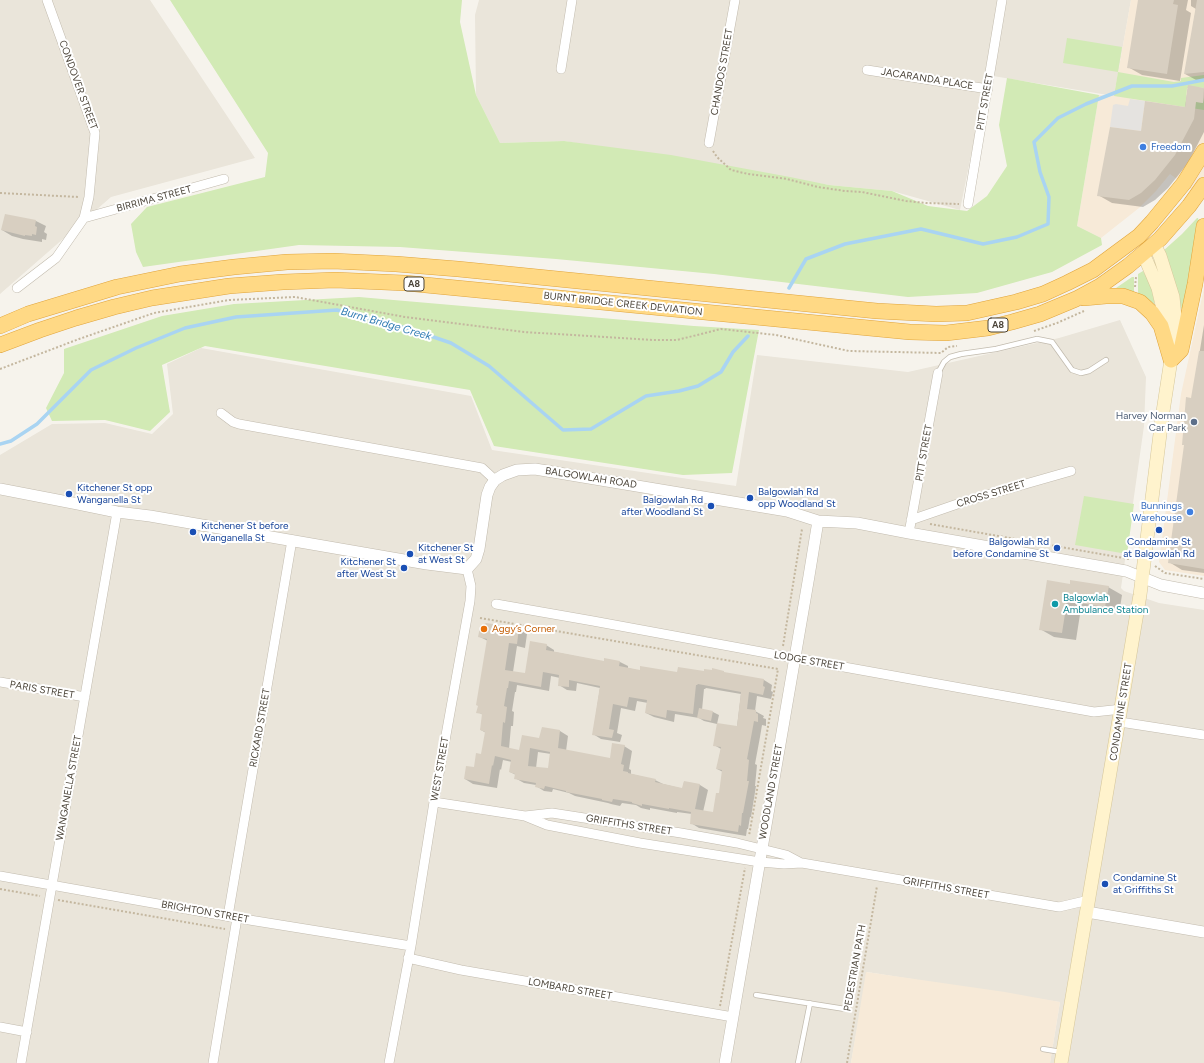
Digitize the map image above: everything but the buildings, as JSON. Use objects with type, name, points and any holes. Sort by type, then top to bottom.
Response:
[{"type":"highway","name":"A8","points":[[1139,236],[1173,198],[1204,151]]},
{"type":"highway","name":"BURNT BRIDGE CREEK DEVIATION","points":[[0,345],[76,318],[152,298],[229,286],[334,280],[405,283],[910,332],[946,333],[988,328],[1040,314],[1076,299],[1106,282],[1160,239],[1175,223],[1204,186]]},
{"type":"highway","points":[[1076,299],[1123,296],[1140,302],[1152,313],[1160,326],[1170,360],[1181,350],[1204,227]]},
{"type":"highway","name":"CONDAMINE STREET","points":[[1139,236],[1148,249]]},
{"type":"highway","name":"BURNT BRIDGE CREEK DEVIATION","points":[[0,326],[28,314],[117,287],[180,274],[287,262],[333,261],[396,264],[466,270],[877,311],[936,314],[967,313],[1016,302],[1043,294],[1068,283],[1093,270],[1139,236]]},
{"type":"main road","name":"CONDAMINE STREET","points":[[1062,1058],[1120,722],[1143,578],[1170,360],[1168,330],[1148,249]]},
{"type":"street","name":"CONDOVER STREET","points":[[17,288],[56,258],[84,218],[89,197],[96,133],[47,0]]},
{"type":"street","points":[[560,68],[572,0]]},
{"type":"street","name":"CHANDOS STREET","points":[[709,143],[734,0]]},
{"type":"street","name":"PITT STREET","points":[[968,204],[1002,0]]},
{"type":"street","name":"JACARANDA PLACE","points":[[867,70],[988,89]]},
{"type":"street","name":"BIRRIMA STREET","points":[[84,218],[224,179]]},
{"type":"street","name":"PITT STREET","points":[[909,533],[938,373]]},
{"type":"street","points":[[0,489],[117,512],[150,516],[449,567],[467,569],[476,559],[479,549],[487,495],[495,480],[482,468],[239,424],[232,422],[221,413]]},
{"type":"street","name":"BALGOWLAH ROAD","points":[[495,480],[503,475],[517,470],[535,469],[787,511],[818,521],[857,523],[1122,570],[1166,586],[1204,593]]},
{"type":"street","name":"CROSS STREET","points":[[911,520],[966,501],[1071,471]]},
{"type":"street","name":"WANGANELLA STREET","points":[[22,1063],[117,512]]},
{"type":"street","name":"WOODLAND STREET","points":[[725,1063],[818,521]]},
{"type":"street","name":"RICKARD STREET","points":[[228,916],[292,540]]},
{"type":"street","name":"WEST STREET","points":[[389,1063],[411,946],[434,802],[470,601],[471,586],[467,569]]},
{"type":"street","name":"LODGE STREET","points":[[496,604],[1094,712],[1122,709]]},
{"type":"street","name":"PARIS STREET","points":[[0,682],[85,698]]},
{"type":"street","points":[[1120,722],[1204,735]]},
{"type":"street","name":"GRIFFITHS STREET","points":[[434,802],[525,816],[552,814],[681,833],[786,855],[802,863]]},
{"type":"street","name":"GRIFFITHS STREET","points":[[525,816],[547,825],[640,843],[760,862],[784,864],[802,863],[1059,908],[1088,906],[1204,932]]},
{"type":"street","name":"BRIGHTON STREET","points":[[0,876],[237,918],[411,946]]},
{"type":"street","points":[[213,1063],[237,918]]},
{"type":"street","name":"LOMBARD STREET","points":[[408,958],[461,970],[733,1017]]},
{"type":"street","points":[[0,1027],[27,1032]]},
{"type":"lane","points":[[938,373],[944,362],[950,357],[996,349],[1037,339],[1052,342],[1072,370],[1081,373],[1089,371],[1106,360]]},
{"type":"lane","points":[[756,994],[844,1009]]},
{"type":"lane","points":[[798,1063],[810,1003]]},
{"type":"lane","points":[[1043,1049],[1062,1058]]},
{"type":"path","points":[[709,143],[717,156],[730,170],[787,179],[818,187],[862,192],[906,201],[968,204]]},
{"type":"path","points":[[0,193],[89,197]]},
{"type":"path","points":[[0,369],[154,313],[230,300],[295,297],[405,317],[524,332],[653,340],[677,340],[721,329],[776,335],[849,351],[941,353]]},
{"type":"path","points":[[927,523],[1129,559]]},
{"type":"path","points":[[782,649],[802,529]]},
{"type":"path","points":[[1155,566],[1165,573],[1204,579]]},
{"type":"path","name":"LODGE STREET","points":[[480,618],[778,669]]},
{"type":"path","name":"PEDESTRIAN PATH","points":[[846,1063],[879,877]]},
{"type":"path","name":"BRIGHTON STREET","points":[[0,889],[229,930]]},
{"type":"shaded area","points":[[0,0],[150,0],[255,158],[111,197],[0,294]]},
{"type":"shaded area","points":[[479,0],[1131,0],[1114,96],[987,75],[960,210],[892,191],[829,185],[564,141],[500,143],[476,95],[475,15]]},
{"type":"shaded area","points":[[1131,0],[1204,0],[1204,199],[1170,174],[1139,208],[1101,238],[1077,226],[1099,95],[1114,96]]},
{"type":"shaded area","points":[[1130,99],[1145,101],[1141,131],[1110,127],[1113,105],[1128,106]]},
{"type":"shaded area","points":[[1204,288],[1204,576],[1165,570],[1159,562],[1181,394]]},
{"type":"shaded area","points":[[1120,320],[1146,377],[1144,426],[1121,588],[1124,591],[1159,603],[1204,610],[1204,1063],[1050,1063],[1060,1002],[867,972],[851,1063],[0,1063],[0,455],[52,424],[105,423],[152,434],[173,414],[167,364],[201,348],[471,396],[492,450],[736,486],[757,355],[908,372],[1059,338]]},
{"type":"shaded area","points":[[866,972],[1005,992],[1060,1002],[1050,1063],[851,1063]]},
{"type":"green space","points":[[170,0],[462,0],[460,22],[476,95],[500,143],[564,141],[671,155],[829,185],[892,191],[928,206],[967,211],[987,196],[1007,166],[999,125],[1007,78],[1099,95],[1077,226],[1101,238],[1102,245],[1052,272],[977,293],[908,297],[714,274],[556,259],[400,247],[299,245],[143,267],[136,252],[131,224],[147,207],[265,177],[268,153]]},
{"type":"green space","points":[[1067,38],[1122,47],[1118,72],[1063,63]]},
{"type":"green space","points":[[1118,72],[1174,82],[1181,81],[1181,78],[1204,75],[1204,88],[1187,88],[1186,100],[1203,103],[1204,97],[1204,110],[1114,96]]},
{"type":"green space","points":[[1197,218],[1199,221],[1199,231],[1184,309],[1179,308],[1163,251]]},
{"type":"green space","points":[[1143,271],[1151,285],[1155,304],[1138,295],[1138,274]]},
{"type":"green space","points":[[1134,277],[1133,293],[1116,290],[1116,288]]},
{"type":"green space","points":[[359,297],[694,326],[759,330],[732,473],[683,475],[494,446],[470,390],[205,346],[162,365],[170,412],[150,431],[105,420],[52,421],[46,408],[64,373],[64,349],[162,316],[234,304]]},
{"type":"green space","points":[[1084,496],[1134,504],[1127,554],[1075,545]]},
{"type":"waterway","name":"Burnt Bridge Creek","points":[[789,288],[806,259],[845,244],[921,229],[983,244],[1017,237],[1048,224],[1049,197],[1040,172],[1034,142],[1058,118],[1086,104],[1132,86],[1172,86],[1204,80]]},
{"type":"waterway","name":"Burnt Bridge Creek","points":[[0,444],[11,441],[37,424],[91,370],[136,348],[185,328],[236,317],[337,310],[413,330],[451,343],[489,366],[563,430],[591,429],[646,396],[679,391],[698,386],[721,372],[733,352],[748,336]]},
{"type":"place","name":"Freedom","points":[[1143,147]]},
{"type":"place","name":"Harvey Norman Car Park","points":[[1194,422]]},
{"type":"place","name":"Kitchener St opp Wanganella St","points":[[69,494]]},
{"type":"place","name":"Balgowlah Rd opp Woodland St","points":[[750,498]]},
{"type":"place","name":"Balgowlah Rd after Woodland St","points":[[711,506]]},
{"type":"place","name":"Bunnings Warehouse","points":[[1190,512]]},
{"type":"place","name":"Condamine St at Balgowlah Rd","points":[[1159,530]]},
{"type":"place","name":"Kitchener St before Wanganella St","points":[[193,532]]},
{"type":"place","name":"Balgowlah Rd before Condamine St","points":[[1057,548]]},
{"type":"place","name":"Kitchener St at West St","points":[[410,554]]},
{"type":"place","name":"Kitchener St after West St","points":[[404,568]]},
{"type":"place","name":"Balgowlah Ambulance Station","points":[[1055,604]]},
{"type":"place","name":"Aggy’s Corner","points":[[484,629]]},
{"type":"place","name":"Condamine St at Griffiths St","points":[[1105,884]]}]
